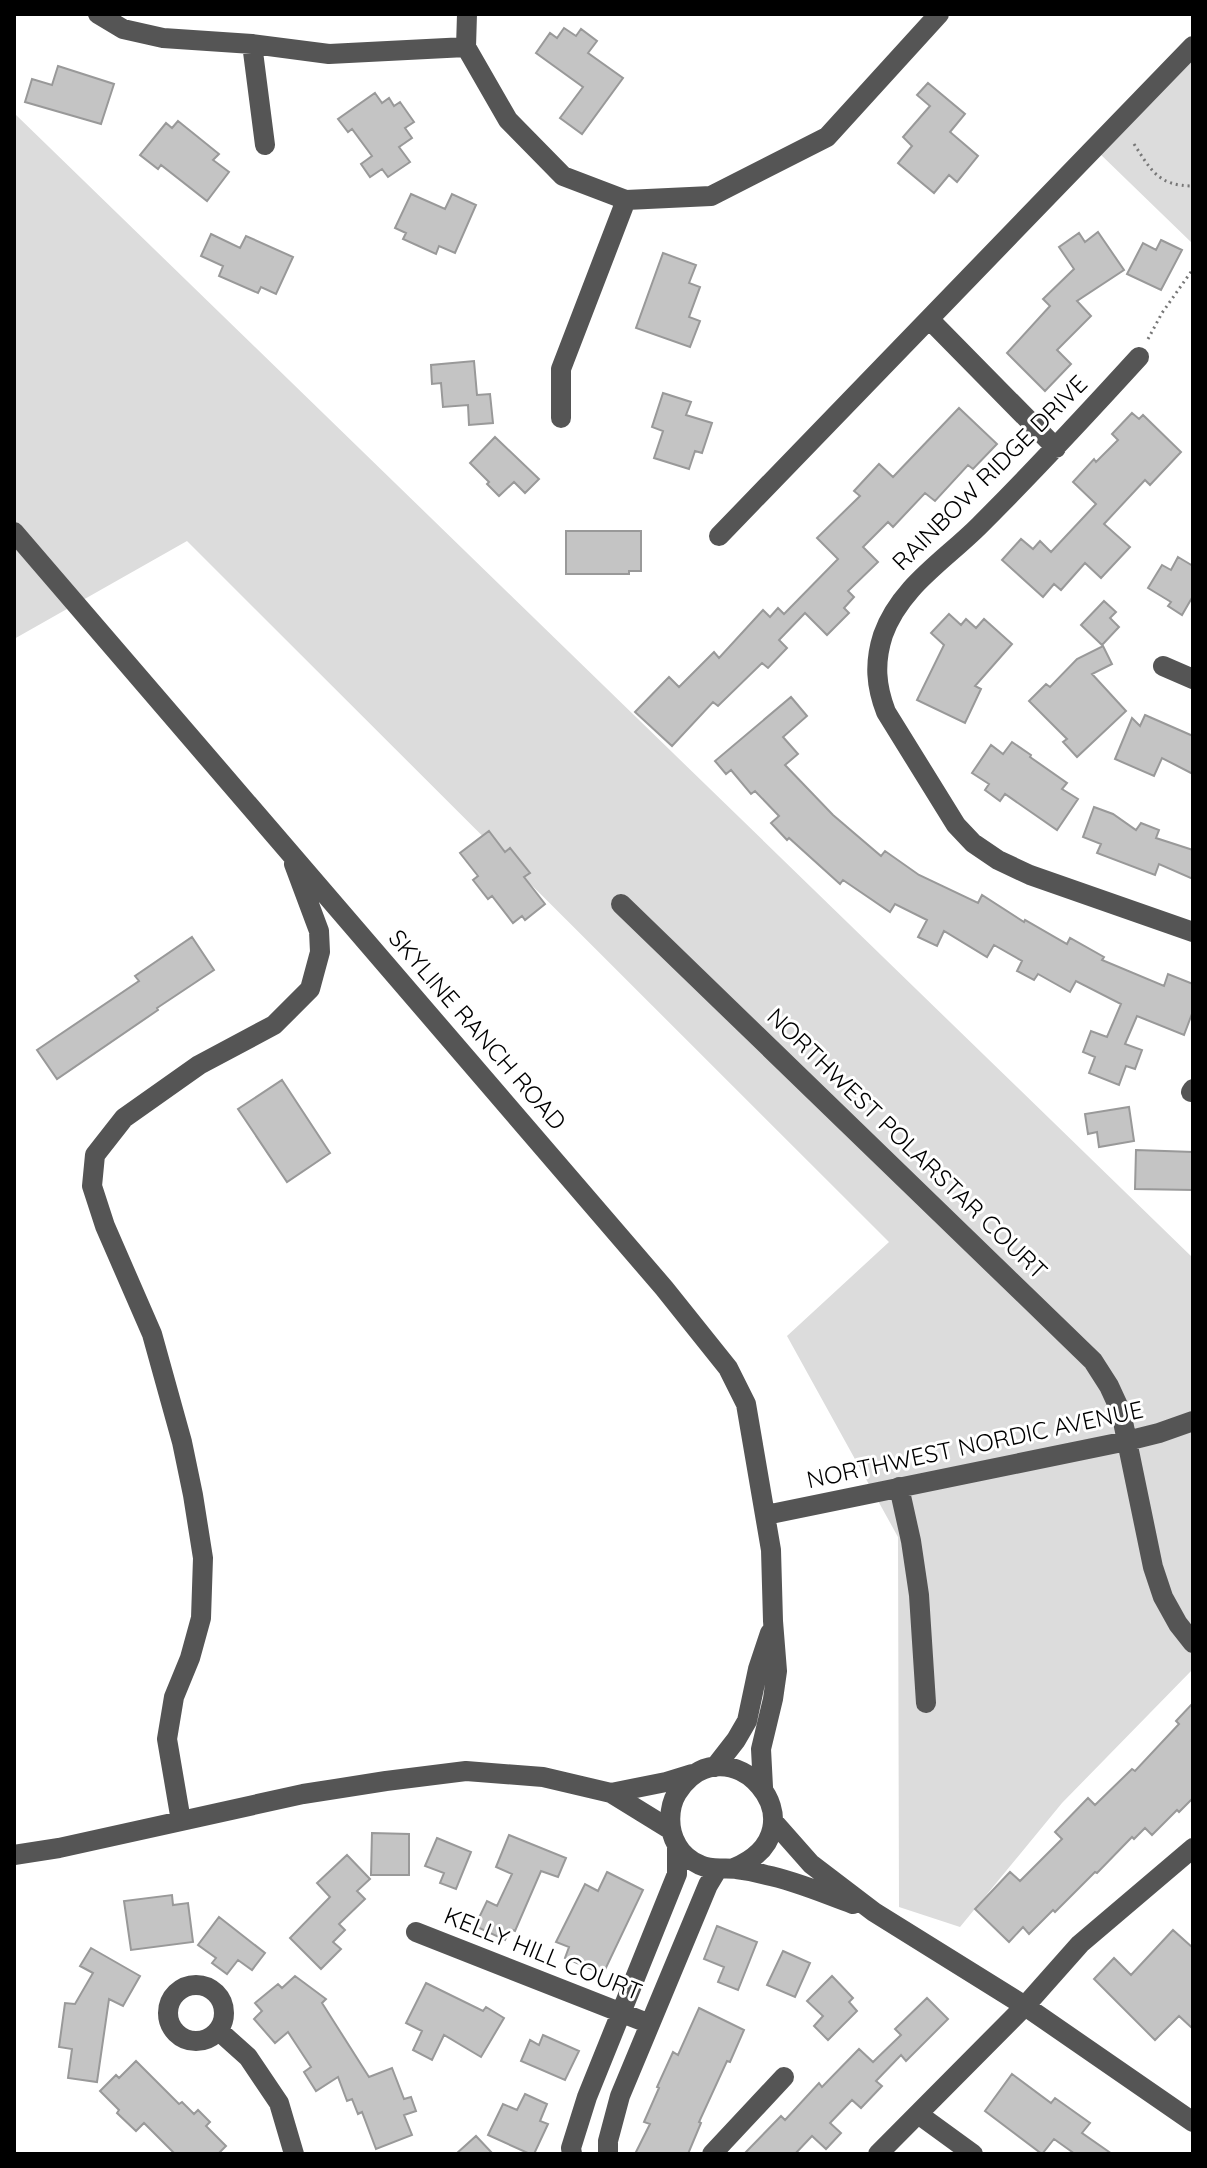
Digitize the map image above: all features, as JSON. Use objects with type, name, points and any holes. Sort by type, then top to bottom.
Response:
[{"type":"street","points":[[98,14],[123,29],[163,38],[252,44],[329,54],[466,47]]},
{"type":"street","points":[[467,14],[466,47],[508,120],[563,176],[626,200],[711,196],[827,137],[939,14]]},
{"type":"street","points":[[252,44],[265,145]]},
{"type":"street","points":[[719,536],[1193,46]]},
{"type":"street","points":[[561,418],[561,369],[626,200]]},
{"type":"street","points":[[929,319],[1056,448]]},
{"type":"street","name":"RAINBOW RIDGE DRIVE","points":[[1139,357],[1056,448],[966,539],[930,569],[901,602],[884,634],[878,655],[878,692],[886,712],[956,825],[973,843],[998,860],[1030,875],[1193,932]]},
{"type":"street","name":"SKYLINE RANCH ROAD","points":[[14,532],[664,1288],[728,1368],[746,1404],[771,1550],[777,1671],[761,1749],[763,1787]]},
{"type":"street","points":[[1163,666],[1193,679]]},
{"type":"street","points":[[181,1821],[167,1739],[174,1697],[190,1658],[201,1618],[203,1558],[182,1442],[152,1334],[105,1226],[92,1186],[95,1155],[124,1118],[199,1065],[274,1025],[310,989],[320,952],[319,931],[290,852]]},
{"type":"street","name":"NORTHWEST POLARSTAR COURT","points":[[621,904],[1093,1361],[1121,1412],[1153,1567],[1163,1597],[1193,1643]]},
{"type":"street","name":"NORTHWEST NORDIC AVENUE","points":[[766,1515],[1127,1441],[1193,1421]]},
{"type":"street","points":[[899,1487],[919,1595],[926,1703]]},
{"type":"street","name":"SKYLINE RANCH ROAD","points":[[707,1770],[736,1740],[747,1721],[758,1669],[773,1621]]},
{"type":"street","points":[[608,2154],[608,2141],[620,2096],[708,1885],[726,1869],[749,1862],[761,1851],[773,1821],[771,1803],[763,1787],[749,1775],[733,1768],[707,1770],[611,1793]]},
{"type":"street","points":[[572,2154],[571,2148],[587,2097],[677,1874],[670,1814],[674,1798],[684,1783],[707,1770]]},
{"type":"street","points":[[14,1855],[59,1848],[303,1794],[466,1771],[543,1777],[611,1793],[674,1838],[688,1857],[702,1866],[771,1875],[874,1912]]},
{"type":"street","points":[[773,1821],[811,1864],[874,1912],[1025,2006],[1193,2122]]},
{"type":"street","points":[[878,2154],[1025,2006],[1080,1944],[1193,1848]]},
{"type":"street","name":"KELLY HILL COURT","points":[[416,1932],[650,2024]]},
{"type":"street","points":[[219,2031],[248,2057],[279,2103],[294,2154]]},
{"type":"street","points":[[712,2154],[784,2077]]},
{"type":"street","points":[[918,2114],[973,2154]]},
{"type":"path","points":[[1134,144],[1149,167],[1164,181],[1193,186]]},
{"type":"path","points":[[1139,357],[1162,313],[1193,269]]},
{"type":"shaded area","points":[[1193,51],[1193,244],[1097,151]]},
{"type":"shaded area","points":[[14,113],[1193,1258],[1193,1669],[1062,1803],[960,1927],[899,1907],[898,1537],[787,1336],[889,1242],[187,541],[14,639]]},
{"type":"building","points":[[564,28],[576,36],[581,29],[597,41],[588,53],[623,78],[582,134],[560,118],[583,87],[536,53],[550,33],[557,38]]},
{"type":"building","points":[[58,66],[114,84],[101,124],[25,102],[32,79],[52,85]]},
{"type":"building","points":[[928,83],[965,114],[950,132],[978,156],[957,182],[949,175],[934,193],[898,163],[912,146],[903,137],[930,106],[917,95]]},
{"type":"building","points":[[375,93],[382,103],[389,98],[394,106],[400,102],[414,122],[405,128],[412,138],[399,147],[410,162],[388,177],[382,169],[370,177],[361,164],[372,156],[352,129],[348,132],[338,119]]},
{"type":"building","points":[[178,121],[219,154],[213,160],[229,172],[207,201],[161,165],[158,169],[140,155],[166,123],[172,128]]},
{"type":"building","points":[[411,194],[445,209],[452,194],[476,205],[455,253],[439,246],[436,254],[403,239],[406,233],[395,228]]},
{"type":"building","points":[[1098,232],[1124,270],[1077,301],[1091,316],[1057,350],[1071,364],[1045,391],[1007,353],[1050,306],[1043,299],[1074,269],[1059,247],[1079,233],[1085,242]]},
{"type":"building","points":[[211,234],[240,248],[246,236],[293,257],[276,294],[261,287],[258,293],[219,276],[223,266],[201,256]]},
{"type":"building","points":[[1161,240],[1182,250],[1161,290],[1127,274],[1143,243],[1156,250]]},
{"type":"building","points":[[663,253],[696,265],[689,283],[700,287],[689,317],[700,321],[690,347],[636,328]]},
{"type":"building","points":[[474,361],[477,395],[490,394],[493,423],[469,425],[468,405],[443,407],[441,383],[432,384],[431,365]]},
{"type":"building","points":[[663,393],[691,402],[686,415],[712,423],[702,453],[695,451],[689,469],[654,458],[663,431],[652,427]]},
{"type":"building","points":[[959,408],[997,444],[973,469],[968,465],[935,501],[925,493],[893,527],[888,522],[863,547],[878,562],[848,591],[854,597],[844,608],[849,613],[827,635],[805,613],[779,640],[787,648],[768,668],[762,663],[718,706],[713,702],[672,746],[635,712],[669,677],[679,687],[714,652],[719,658],[763,610],[770,617],[778,608],[784,614],[838,559],[817,538],[860,496],[854,491],[879,464],[893,477]]},
{"type":"building","points":[[1132,413],[1139,419],[1143,415],[1181,452],[1150,485],[1145,480],[1104,524],[1130,547],[1101,578],[1085,563],[1061,590],[1054,584],[1043,597],[1002,560],[1021,539],[1033,549],[1040,541],[1051,552],[1096,504],[1073,482],[1094,459],[1096,462],[1118,440],[1112,434]]},
{"type":"building","points":[[495,437],[539,479],[525,493],[514,482],[499,496],[470,463]]},
{"type":"building","points":[[566,531],[641,531],[641,571],[629,571],[629,574],[566,574]]},
{"type":"building","points":[[1178,557],[1193,566],[1193,596],[1182,615],[1168,606],[1171,602],[1148,588],[1162,565],[1171,570]]},
{"type":"building","points":[[1104,601],[1116,612],[1110,618],[1119,627],[1102,645],[1081,625]]},
{"type":"building","points":[[949,614],[961,625],[966,619],[976,628],[984,619],[1012,644],[975,686],[981,689],[965,723],[917,700],[944,645],[931,633]]},
{"type":"building","points":[[1103,646],[1112,664],[1092,674],[1126,711],[1077,757],[1063,742],[1067,739],[1029,701],[1046,684],[1050,687],[1077,659]]},
{"type":"building","points":[[791,697],[807,716],[783,737],[798,754],[785,765],[833,815],[881,856],[885,851],[919,875],[978,903],[982,895],[1024,922],[1067,944],[1070,938],[1104,957],[1102,960],[1164,986],[1168,974],[1193,984],[1193,1011],[1184,1035],[1137,1016],[1125,1044],[1142,1050],[1135,1069],[1126,1066],[1119,1085],[1089,1073],[1095,1057],[1083,1052],[1091,1031],[1107,1037],[1121,1004],[1076,981],[1070,992],[1038,974],[1034,980],[1017,971],[1022,961],[994,945],[987,957],[944,931],[937,946],[918,937],[927,920],[895,904],[890,912],[843,880],[840,884],[789,838],[787,840],[771,823],[779,816],[755,791],[751,794],[731,770],[726,774],[715,761]]},
{"type":"building","points":[[1145,715],[1193,736],[1193,774],[1162,758],[1154,776],[1115,759],[1132,718],[1140,726]]},
{"type":"building","points":[[1012,742],[1067,783],[1062,789],[1078,799],[1057,830],[1005,794],[1000,801],[985,790],[989,784],[972,773],[991,745],[1003,754]]},
{"type":"building","points":[[1094,807],[1113,814],[1136,830],[1141,823],[1159,830],[1156,838],[1193,850],[1193,879],[1159,864],[1155,875],[1097,853],[1101,844],[1083,837]]},
{"type":"building","points":[[489,831],[505,852],[510,848],[530,873],[524,877],[545,904],[525,920],[522,916],[513,923],[492,896],[488,899],[473,880],[478,876],[460,853]]},
{"type":"building","points":[[192,937],[214,970],[57,1079],[37,1050],[139,981],[135,976]]},
{"type":"building","points":[[282,1080],[330,1153],[287,1182],[238,1109]]},
{"type":"building","points":[[1129,1107],[1134,1141],[1099,1147],[1097,1132],[1088,1134],[1085,1114]]},
{"type":"building","points":[[1136,1150],[1193,1152],[1193,1190],[1135,1189]]},
{"type":"building","points":[[1193,1703],[1193,1798],[1152,1835],[1145,1828],[1134,1839],[1132,1837],[1055,1912],[1053,1910],[1029,1934],[1023,1927],[1009,1942],[975,1909],[1010,1872],[1020,1881],[1062,1839],[1055,1832],[1088,1798],[1095,1805],[1132,1769],[1135,1771],[1179,1724],[1176,1721]]},
{"type":"building","points":[[372,1833],[409,1834],[409,1875],[371,1875]]},
{"type":"building","points":[[509,1835],[566,1858],[558,1877],[541,1871],[515,1931],[510,1929],[505,1940],[475,1926],[487,1901],[497,1906],[512,1874],[496,1867]]},
{"type":"building","points":[[437,1838],[471,1852],[456,1889],[440,1883],[444,1873],[425,1866]]},
{"type":"building","points":[[347,1855],[370,1879],[357,1891],[365,1899],[339,1924],[345,1930],[333,1942],[341,1949],[321,1969],[290,1938],[330,1897],[317,1883]]},
{"type":"building","points":[[607,1872],[643,1890],[603,1974],[565,1958],[569,1947],[556,1942],[585,1884],[598,1891]]},
{"type":"building","points":[[172,1895],[173,1905],[188,1903],[193,1942],[131,1950],[124,1901]]},
{"type":"building","points":[[219,1917],[265,1953],[252,1970],[238,1960],[227,1974],[212,1963],[216,1958],[198,1945]]},
{"type":"building","points":[[717,1926],[757,1942],[738,1990],[718,1982],[724,1967],[704,1959]]},
{"type":"building","points":[[1173,1930],[1193,1948],[1193,2029],[1179,2016],[1155,2040],[1094,1979],[1114,1958],[1131,1975]]},
{"type":"building","points":[[91,1948],[140,1976],[123,2006],[109,1999],[97,2082],[68,2078],[72,2049],[59,2047],[65,2003],[75,2004],[93,1973],[80,1966]]},
{"type":"building","points":[[783,1951],[810,1963],[795,1997],[767,1985]]},
{"type":"building","points":[[295,1976],[326,1999],[322,2003],[369,2077],[392,2068],[404,2099],[411,2097],[416,2111],[404,2115],[412,2135],[376,2149],[362,2112],[358,2114],[352,2099],[347,2101],[338,2077],[316,2091],[304,2072],[311,2067],[288,2032],[275,2043],[254,2019],[262,2011],[255,2003],[278,1984],[282,1988]]},
{"type":"building","points":[[832,1976],[853,1998],[849,2002],[857,2011],[828,2040],[814,2026],[823,2016],[807,2001]]},
{"type":"building","points":[[426,1983],[483,2011],[486,2007],[504,2018],[481,2057],[444,2035],[432,2060],[413,2050],[422,2031],[406,2023]]},
{"type":"building","points":[[927,1998],[948,2019],[906,2061],[901,2055],[876,2081],[882,2086],[861,2108],[852,2100],[830,2123],[841,2133],[826,2149],[812,2136],[795,2154],[744,2154],[781,2116],[785,2120],[819,2083],[822,2087],[859,2049],[873,2062],[901,2035],[895,2029]]},
{"type":"building","points":[[699,2008],[744,2030],[730,2062],[727,2061],[699,2122],[688,2154],[635,2154],[650,2124],[644,2122],[657,2087],[673,2052],[678,2055]]},
{"type":"building","points":[[543,2035],[579,2051],[565,2080],[521,2061],[530,2040],[539,2045]]},
{"type":"building","points":[[136,2061],[179,2104],[182,2102],[194,2114],[198,2110],[210,2122],[206,2126],[226,2146],[218,2154],[175,2154],[144,2123],[136,2131],[117,2113],[119,2110],[100,2091]]},
{"type":"building","points":[[1012,2074],[1051,2103],[1055,2098],[1090,2123],[1082,2133],[1112,2154],[1075,2154],[1054,2139],[1042,2154],[985,2111]]},
{"type":"building","points":[[525,2094],[547,2104],[540,2121],[548,2124],[534,2154],[488,2135],[503,2104],[517,2110]]},
{"type":"building","points":[[476,2136],[493,2154],[456,2154]]}]
